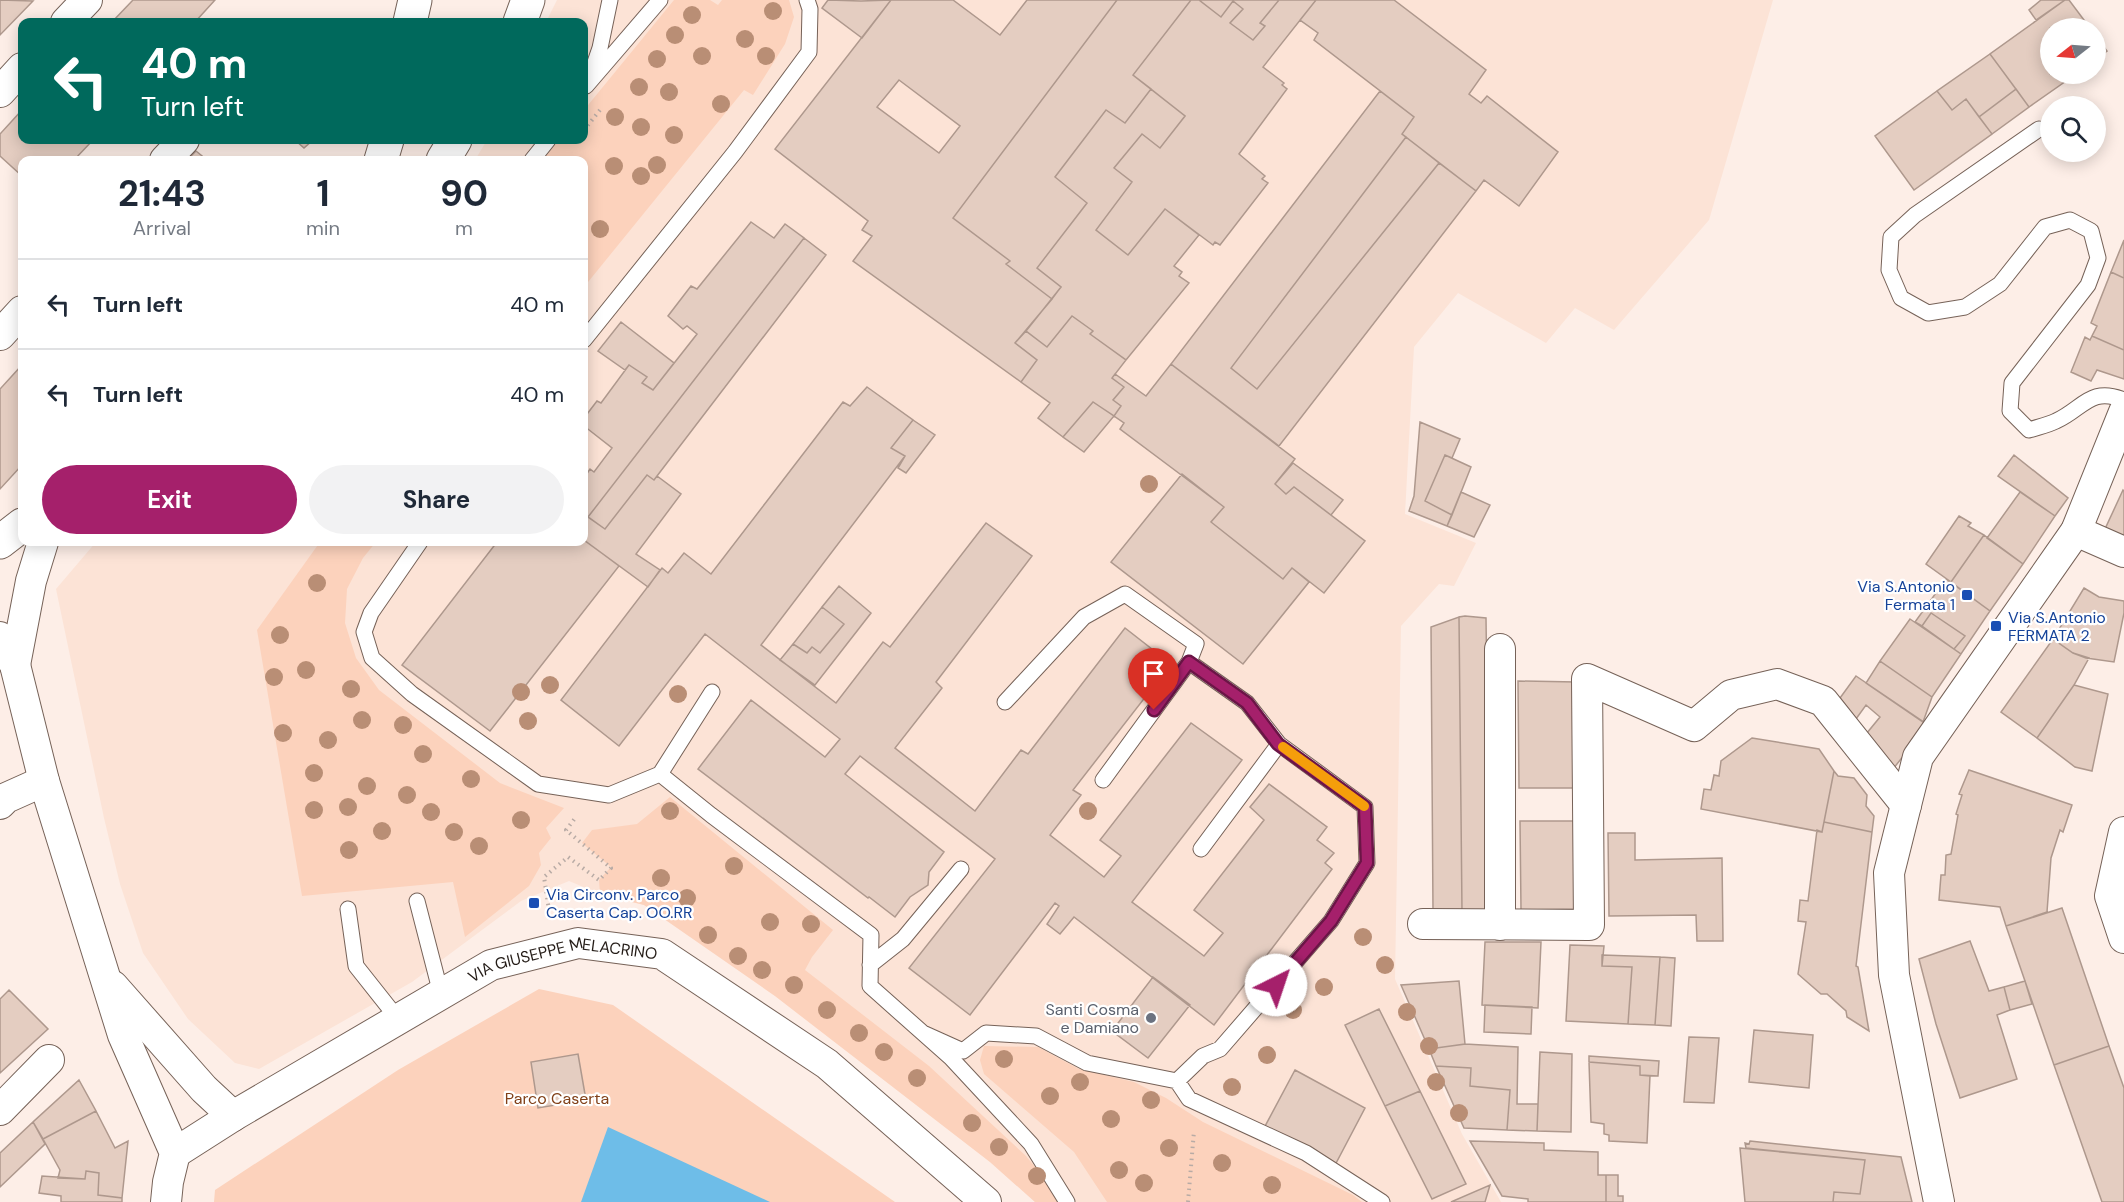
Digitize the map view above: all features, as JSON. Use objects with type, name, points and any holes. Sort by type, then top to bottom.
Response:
[{"type":"main road","points":[[411,18],[415,0]]},
{"type":"main road","points":[[521,18],[528,0]]},
{"type":"main road","points":[[0,542],[18,528]]},
{"type":"street","points":[[70,18],[87,0]]},
{"type":"street","points":[[0,92],[18,72]]},
{"type":"street","points":[[169,156],[180,144]]},
{"type":"street","points":[[0,335],[18,315]]},
{"type":"street","points":[[1939,1202],[1894,975],[1889,873],[1918,757],[2076,531],[2124,412]]},
{"type":"street","points":[[2076,531],[2124,552]]},
{"type":"street","points":[[15,665],[31,581],[42,546]]},
{"type":"street","points":[[0,637],[15,665],[44,781],[123,1035],[175,1152],[166,1202]]},
{"type":"street","points":[[1500,649],[1500,925]]},
{"type":"street","points":[[1423,924],[1589,925],[1587,679],[1694,726],[1731,695],[1777,684],[1823,701],[1906,806]]},
{"type":"street","points":[[0,804],[6,798],[44,781]]},
{"type":"street","points":[[2124,832],[2110,896],[2124,938]]},
{"type":"street","name":"VIA GIUSEPPE MELACRINO","points":[[175,1152],[491,965],[578,943],[663,954],[827,1064],[986,1202]]},
{"type":"street","points":[[103,975],[204,1089],[233,1116]]},
{"type":"street","points":[[0,1110],[49,1060]]},
{"type":"lane","points":[[588,80],[600,48],[610,0]]},
{"type":"lane","points":[[588,84],[660,0]]},
{"type":"lane","points":[[588,335],[735,152],[809,52],[810,9],[807,0]]},
{"type":"lane","points":[[2039,129],[1915,215],[1891,237],[1889,270],[1901,298],[1928,313],[1965,307],[2000,284],[2045,227],[2070,220],[2091,231],[2098,258],[2088,285],[2012,383],[2010,411],[2029,430],[2056,421],[2088,399],[2110,394],[2124,400]]},
{"type":"lane","points":[[535,156],[545,144]]},
{"type":"lane","points":[[417,546],[371,613],[364,632],[372,658],[412,694],[538,784],[609,795],[660,774],[712,692]]},
{"type":"lane","points":[[1005,702],[1084,617],[1125,594],[1196,644],[1189,662],[1103,780]]},
{"type":"lane","points":[[1178,1081],[1203,1056],[1220,1049],[1227,1041],[1331,921],[1367,863],[1365,807],[1278,744],[1247,703],[1189,662]]},
{"type":"lane","points":[[1201,849],[1278,744]]},
{"type":"lane","points":[[660,774],[871,935],[870,986],[951,1059],[1031,1144],[1067,1202]]},
{"type":"lane","points":[[870,965],[903,939],[961,869]]},
{"type":"lane","points":[[417,901],[441,994]]},
{"type":"lane","points":[[348,909],[356,966],[398,1019]]},
{"type":"lane","points":[[923,1034],[963,1051],[986,1033],[1036,1036],[1087,1063],[1178,1081],[1189,1099],[1306,1153],[1382,1202]]},
{"type":"path","points":[[555,948],[544,877],[568,857],[599,880],[611,868],[566,830],[594,793]]},
{"type":"path","points":[[1188,1202],[1196,1102]]},
{"type":"shaded area","points":[[557,0],[1773,0],[1709,220],[1614,330],[1575,308],[1546,343],[1458,293],[1414,347],[1405,514],[1476,543],[1454,586],[1439,584],[1401,626],[1395,979],[1462,1134],[1501,1202],[1035,1202],[990,1162],[775,996],[644,905],[600,894],[569,881],[521,901],[412,982],[259,1069],[235,1063],[188,1019],[143,953],[120,884],[56,589],[93,546],[588,546],[588,156],[477,156],[485,144],[588,144],[588,18],[548,18]]},
{"type":"green space","points":[[674,0],[710,0],[718,5],[722,0],[789,0],[794,17],[785,44],[753,95],[744,90],[588,282],[588,156],[545,156],[556,144],[588,144],[588,105]]},
{"type":"green space","points":[[317,546],[373,546],[363,558],[347,589],[345,623],[356,658],[379,690],[500,783],[564,808],[546,828],[551,838],[539,853],[541,865],[529,886],[465,937],[453,882],[302,896],[257,630]]},
{"type":"green space","points":[[670,797],[833,930],[805,970],[929,1066],[1026,1156],[1050,1185],[1060,1202],[1035,1202],[990,1162],[775,996],[644,905],[600,894],[599,880],[611,867],[582,843],[592,830],[637,824]]},
{"type":"green space","name":"Parco Caserta","points":[[539,989],[613,1005],[895,1202],[214,1202],[215,1190],[398,1070]]},
{"type":"green space","points":[[984,1046],[1038,1047],[1079,1069],[1134,1082],[1166,1098],[1203,1122],[1353,1195],[1362,1202],[1107,1202],[1074,1152],[984,1074],[980,1060]]},
{"type":"water","points":[[608,1127],[770,1202],[581,1202]]},
{"type":"building","points":[[0,0],[33,1],[0,35]]},
{"type":"building","points":[[133,0],[215,0],[199,18],[116,18]]},
{"type":"building","points":[[828,0],[891,0],[862,38],[822,8]]},
{"type":"building","points":[[891,0],[953,0],[1000,35],[1027,0],[1117,0],[953,218],[1010,261],[1006,264],[1052,299],[1015,343],[1037,360],[1021,382],[853,261],[872,236],[862,230],[868,221],[775,149]],"holes":[[[899,80],[960,126],[939,153],[877,107]]]},
{"type":"building","points":[[1117,0],[1191,0],[1133,75],[1151,89],[1125,123],[1106,110],[1055,177],[1087,203],[1037,268],[1061,287],[1052,299],[1006,264],[1010,261],[953,218]]},
{"type":"building","points":[[1191,0],[1199,0],[1221,17],[1233,1],[1243,9],[1230,23],[1253,40],[1265,26],[1260,23],[1279,0],[1316,0],[1263,67],[1284,83],[1282,85],[1287,89],[1239,154],[1265,176],[1262,179],[1268,183],[1220,245],[1215,242],[1213,245],[1165,209],[1128,255],[1096,230],[1132,182],[1114,168],[1142,134],[1160,148],[1185,116],[1133,75]]},
{"type":"building","points":[[1199,0],[1279,0],[1260,23],[1265,26],[1253,40],[1230,23],[1243,9],[1233,1],[1221,17]]},
{"type":"building","points":[[1316,0],[1394,0],[1486,70],[1469,94],[1481,103],[1487,96],[1558,152],[1519,206],[1484,180],[1476,191],[1402,134],[1414,117],[1314,40],[1318,33],[1300,20]]},
{"type":"building","points":[[2041,0],[2065,0],[2036,20],[2029,10]]},
{"type":"building","points":[[2065,0],[2069,0],[2082,18],[2040,18]]},
{"type":"building","points":[[2040,18],[2040,84],[2062,84],[2045,96],[2040,96],[2040,99],[2029,107],[1990,54]]},
{"type":"building","points":[[1990,54],[2016,89],[1979,117],[1966,99],[1952,110],[1937,91]]},
{"type":"building","points":[[1151,89],[1185,116],[1160,148],[1142,134],[1114,168],[1132,182],[1096,230],[1128,255],[1165,209],[1199,235],[1174,266],[1182,272],[1179,276],[1189,283],[1126,360],[1090,334],[1093,331],[1072,316],[1047,347],[1026,331],[1061,287],[1037,268],[1087,203],[1055,177],[1106,110],[1125,123]]},
{"type":"building","points":[[2016,89],[2029,107],[1992,134],[1979,117]]},
{"type":"building","points":[[1380,91],[1414,117],[1402,134],[1406,137],[1231,368],[1257,389],[1439,163],[1476,191],[1279,446],[1171,364]]},
{"type":"building","points":[[1937,91],[1952,110],[1966,99],[1992,134],[1914,190],[1875,136]]},
{"type":"building","points":[[18,114],[18,144],[89,144],[78,156],[18,156],[18,172],[0,156],[0,134]]},
{"type":"building","points":[[1406,137],[1439,163],[1257,389],[1231,368]]},
{"type":"building","points":[[196,151],[202,156],[191,156]]},
{"type":"building","points":[[751,222],[774,238],[785,224],[804,238],[588,517],[588,472],[590,469],[594,472],[612,448],[588,429],[588,413],[597,401],[601,403],[629,365],[647,377],[642,383],[653,390],[697,334],[687,326],[683,329],[668,316],[691,286],[697,289]]},
{"type":"building","points":[[804,238],[826,255],[654,480],[647,475],[605,529],[588,517]]},
{"type":"building","points":[[2124,240],[2124,278],[2111,272]]},
{"type":"building","points":[[2111,272],[2124,278],[2124,350],[2092,336],[2097,326],[2091,323]]},
{"type":"building","points":[[1072,316],[1093,331],[1090,334],[1126,360],[1112,378],[1124,387],[1113,400],[1121,406],[1114,416],[1093,402],[1063,437],[1038,418],[1050,403],[1021,382],[1037,360],[1015,343],[1026,331],[1047,347]]},
{"type":"building","points":[[621,322],[674,363],[653,390],[642,383],[647,377],[629,365],[625,370],[598,351]]},
{"type":"building","points":[[2092,336],[2124,350],[2124,379],[2097,370],[2091,381],[2071,372],[2085,337],[2090,340]]},
{"type":"building","points":[[1171,364],[1295,459],[1275,484],[1286,494],[1294,487],[1365,541],[1324,593],[1292,568],[1283,579],[1211,522],[1224,507],[1120,429],[1124,423],[1114,416],[1121,406],[1113,400],[1124,387],[1112,378],[1115,374],[1146,396]]},
{"type":"building","points":[[18,369],[18,469],[0,489],[0,389]]},
{"type":"building","points":[[867,387],[913,420],[891,448],[905,456],[761,645],[836,703],[883,642],[890,647],[986,523],[1032,556],[936,682],[942,688],[895,748],[975,811],[1021,750],[1028,754],[1125,628],[1171,664],[1073,790],[1081,795],[1050,835],[1104,877],[1121,856],[1100,840],[1191,723],[1242,760],[1132,902],[1204,956],[1223,933],[1194,910],[1264,820],[1250,807],[1269,784],[1327,827],[1317,840],[1334,853],[1325,863],[1332,869],[1214,1025],[1074,917],[1060,934],[1047,924],[1059,906],[1055,903],[970,1015],[909,968],[995,859],[860,756],[845,774],[944,852],[929,872],[928,885],[910,897],[895,917],[698,769],[751,700],[825,757],[840,739],[705,634],[619,746],[561,700],[662,568],[668,573],[684,553],[711,574],[843,402],[850,406]]},
{"type":"building","points":[[1093,402],[1114,416],[1084,452],[1063,437]]},
{"type":"building","points":[[913,420],[935,435],[906,473],[898,468],[905,456],[891,448]]},
{"type":"building","points":[[1420,422],[1460,439],[1452,458],[1445,455],[1425,501],[1452,515],[1447,526],[1409,511],[1414,496]]},
{"type":"building","points":[[1445,455],[1471,467],[1452,515],[1425,501]]},
{"type":"building","points":[[2014,455],[2068,498],[2055,516],[1998,476]]},
{"type":"building","points":[[1293,463],[1343,500],[1331,515],[1294,487],[1286,494],[1275,484]]},
{"type":"building","points":[[1182,474],[1224,507],[1211,522],[1283,579],[1292,568],[1309,582],[1243,664],[1111,562]]},
{"type":"building","points":[[647,475],[654,480],[657,476],[681,494],[636,554],[660,570],[648,587],[588,543],[588,517],[605,529]]},
{"type":"building","points":[[2124,491],[2124,539],[2105,529]]},
{"type":"building","points":[[1461,492],[1490,505],[1474,537],[1447,526]]},
{"type":"building","points":[[2020,492],[2055,516],[2023,564],[1987,538]]},
{"type":"building","points":[[1959,516],[1971,523],[1968,526],[1984,535],[1951,582],[1926,564]]},
{"type":"building","points":[[1984,535],[2023,564],[1990,611],[1951,582]]},
{"type":"building","points":[[588,543],[619,566],[490,731],[402,665],[494,546],[588,546]]},
{"type":"building","points":[[1946,579],[1990,611],[1961,654],[1954,649],[1965,636],[1931,613],[1922,626],[1915,622]]},
{"type":"building","points":[[839,586],[871,613],[815,685],[780,660],[793,644],[807,653],[812,647],[820,653],[844,624],[822,607]]},
{"type":"building","points":[[2084,588],[2099,597],[2124,601],[2124,613],[2114,662],[2086,658],[2073,653],[2053,639]]},
{"type":"building","points":[[822,607],[844,624],[820,653],[812,647],[807,653],[793,644]]},
{"type":"building","points":[[1931,613],[1965,636],[1954,649],[1922,626]]},
{"type":"building","points":[[1459,617],[1486,618],[1490,911],[1462,911]]},
{"type":"building","points":[[1459,617],[1462,911],[1433,911],[1431,627]]},
{"type":"building","points":[[1910,619],[1961,654],[1932,697],[1880,661]]},
{"type":"building","points":[[2053,639],[2073,653],[2089,658],[2074,685],[2037,738],[2001,712]]},
{"type":"building","points":[[1880,661],[1932,697],[1923,722],[1866,683]]},
{"type":"building","points":[[1856,676],[1928,725],[1893,769],[1862,739],[1880,717],[1866,705],[1856,719],[1840,698]]},
{"type":"building","points":[[1518,681],[1576,682],[1576,788],[1519,788]]},
{"type":"building","points":[[2074,685],[2108,694],[2092,771],[2075,767],[2037,738]]},
{"type":"building","points":[[1752,738],[1819,749],[1834,771],[1822,832],[1701,809],[1704,789],[1711,790],[1714,775],[1719,776],[1721,761]]},
{"type":"building","points":[[1969,770],[2072,805],[2063,832],[2060,830],[2051,858],[2047,912],[2006,926],[2000,907],[1939,900],[1941,875],[1945,875],[1946,855],[1951,854],[1958,815],[1956,814],[1962,795],[1959,794]]},
{"type":"building","points":[[1834,771],[1838,776],[1854,778],[1867,795],[1866,806],[1874,816],[1872,832],[1824,822]]},
{"type":"building","points":[[1520,821],[1574,821],[1577,909],[1521,910]]},
{"type":"building","points":[[1824,822],[1872,832],[1856,966],[1869,1031],[1847,1017],[1846,1011],[1827,994],[1821,994],[1798,974],[1806,922],[1798,921],[1800,900],[1808,901],[1817,830],[1822,832]]},
{"type":"building","points":[[1608,833],[1635,833],[1635,860],[1722,858],[1723,941],[1697,941],[1696,915],[1609,916]]},
{"type":"building","points":[[2062,908],[2109,1046],[2054,1065],[2006,926]]},
{"type":"building","points":[[1970,941],[1989,991],[2004,987],[2010,1010],[1997,1015],[2017,1079],[1960,1098],[1936,1024],[1919,959]]},
{"type":"building","points":[[1485,942],[1541,942],[1538,1008],[1482,1005]]},
{"type":"building","points":[[1570,945],[1604,946],[1602,966],[1632,967],[1628,1024],[1566,1021]]},
{"type":"building","points":[[1602,955],[1660,957],[1655,1025],[1628,1024],[1632,967],[1602,966]]},
{"type":"building","points":[[1660,957],[1675,958],[1671,1026],[1655,1025]]},
{"type":"building","name":"Santi Cosma e Damiano","points":[[1153,977],[1190,1005],[1148,1058],[1112,1031]]},
{"type":"building","points":[[1459,981],[1465,1044],[1429,1049],[1401,985]]},
{"type":"building","points":[[2025,981],[2032,1004],[2010,1010],[2004,987]]},
{"type":"building","points":[[9,990],[48,1029],[0,1073],[0,999]]},
{"type":"building","points":[[1485,1005],[1532,1007],[1531,1034],[1484,1032]]},
{"type":"building","points":[[1379,1009],[1420,1091],[1385,1106],[1345,1025]]},
{"type":"building","points":[[1754,1030],[1813,1035],[1809,1088],[1749,1082]]},
{"type":"building","points":[[1689,1037],[1719,1038],[1714,1103],[1684,1102]]},
{"type":"building","points":[[1465,1044],[1518,1047],[1517,1104],[1538,1104],[1537,1131],[1507,1130],[1510,1090],[1470,1086],[1471,1068],[1436,1066],[1429,1049]]},
{"type":"building","points":[[2109,1046],[2124,1088],[2124,1202],[2102,1202],[2054,1065]]},
{"type":"building","points":[[1540,1052],[1572,1054],[1571,1132],[1537,1131]]},
{"type":"building","points":[[578,1054],[586,1100],[538,1108],[531,1062]]},
{"type":"building","points":[[1589,1056],[1659,1061],[1658,1076],[1640,1075],[1640,1066],[1589,1062]]},
{"type":"building","points":[[1589,1062],[1640,1066],[1640,1075],[1650,1076],[1647,1143],[1609,1141],[1609,1135],[1604,1134],[1604,1124],[1591,1122]]},
{"type":"building","points":[[1436,1066],[1471,1068],[1470,1086],[1510,1090],[1507,1130],[1464,1128]]},
{"type":"building","points":[[1295,1070],[1365,1108],[1334,1167],[1263,1130]]},
{"type":"building","points":[[79,1080],[96,1111],[43,1139],[33,1122]]},
{"type":"building","points":[[1420,1091],[1466,1184],[1432,1199],[1385,1106]]},
{"type":"building","points":[[96,1111],[115,1148],[128,1141],[122,1198],[98,1195],[99,1173],[86,1171],[85,1179],[58,1178],[60,1170],[43,1139]]},
{"type":"building","points":[[33,1122],[45,1144],[0,1187],[0,1153]]},
{"type":"building","points":[[1470,1141],[1544,1143],[1544,1150],[1598,1152],[1598,1175],[1606,1175],[1606,1202],[1528,1202],[1528,1199],[1502,1196]]},
{"type":"building","points":[[1750,1141],[1901,1157],[1912,1202],[1833,1202],[1834,1192],[1860,1194],[1865,1160],[1746,1148],[1745,1143],[1749,1144]]},
{"type":"building","points":[[1740,1148],[1865,1160],[1860,1194],[1834,1192],[1833,1202],[1745,1202]]},
{"type":"building","points":[[86,1171],[99,1173],[98,1195],[122,1198],[122,1202],[61,1202],[61,1196],[39,1193],[42,1176],[85,1179]]},
{"type":"building","points":[[1606,1175],[1618,1175],[1618,1196],[1623,1196],[1623,1202],[1606,1202]]},
{"type":"building","points":[[1490,1185],[1485,1202],[1451,1202]]},
{"type":"slow traffic","points":[[1283,747],[1364,806]]},
{"type":"place","name":"Via S.Antonio Fermata 1","points":[[1967,595]]},
{"type":"place","name":"Via S.Antonio FERMATA 2","points":[[1996,626]]},
{"type":"place","name":"Via Circonv. Parco Caserta Cap. OO.RR","points":[[534,903]]},
{"type":"place","name":"Santi Cosma e Damiano","points":[[1151,1018]]},
{"type":"route","points":[[1154,710],[1189,662],[1247,703],[1278,744],[1365,807],[1367,863],[1331,921],[1276,985]]}]
